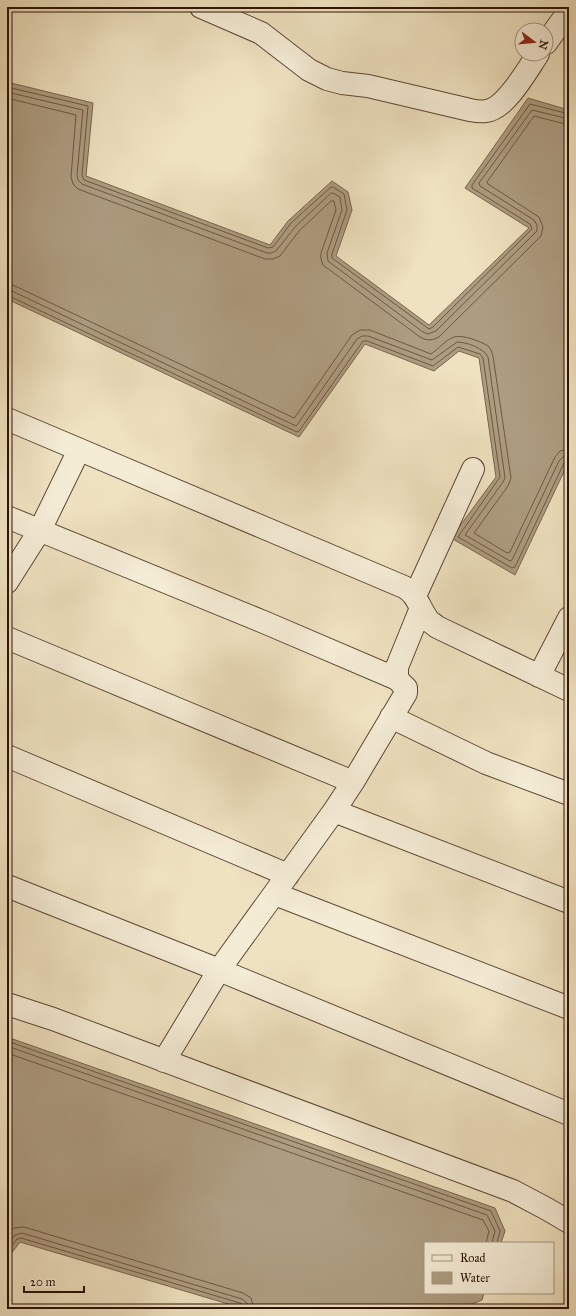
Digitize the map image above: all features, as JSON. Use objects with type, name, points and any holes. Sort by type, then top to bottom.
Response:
[{"type":"street","points":[[201,7],[262,33],[309,70],[328,79],[342,83],[368,86],[470,110],[486,111],[497,107],[507,98],[532,62]]},
{"type":"street","points":[[554,32],[569,11]]},
{"type":"street","points":[[7,419],[404,587],[410,590],[427,619],[437,627],[569,690]]},
{"type":"street","points":[[7,582],[40,530],[80,450]]},
{"type":"street","points":[[397,679],[397,667],[418,602],[473,469]]},
{"type":"street","points":[[7,517],[397,679],[406,688],[406,693],[354,782],[219,970],[164,1060]]},
{"type":"street","points":[[539,676],[569,618]]},
{"type":"street","points":[[7,638],[354,782]]},
{"type":"street","points":[[391,717],[493,766],[569,794]]},
{"type":"street","points":[[7,756],[288,875]]},
{"type":"street","points":[[334,811],[569,902]]},
{"type":"street","points":[[7,886],[219,970],[569,1114]]},
{"type":"street","points":[[275,894],[569,1008]]},
{"type":"street","points":[[7,1004],[53,1019],[164,1060],[512,1191],[569,1222]]},
{"type":"water","points":[[7,82],[93,103],[86,176],[270,245],[288,221],[332,181],[348,192],[352,210],[336,256],[429,325],[529,228],[465,188],[528,98],[569,110],[569,461],[515,575],[451,538],[496,477],[479,358],[459,351],[434,371],[365,344],[299,437],[7,299]]},
{"type":"water","points":[[7,1037],[495,1208],[505,1231],[501,1242],[424,1242],[424,1294],[484,1294],[482,1300],[460,1309],[245,1309],[20,1242],[7,1259]]}]
